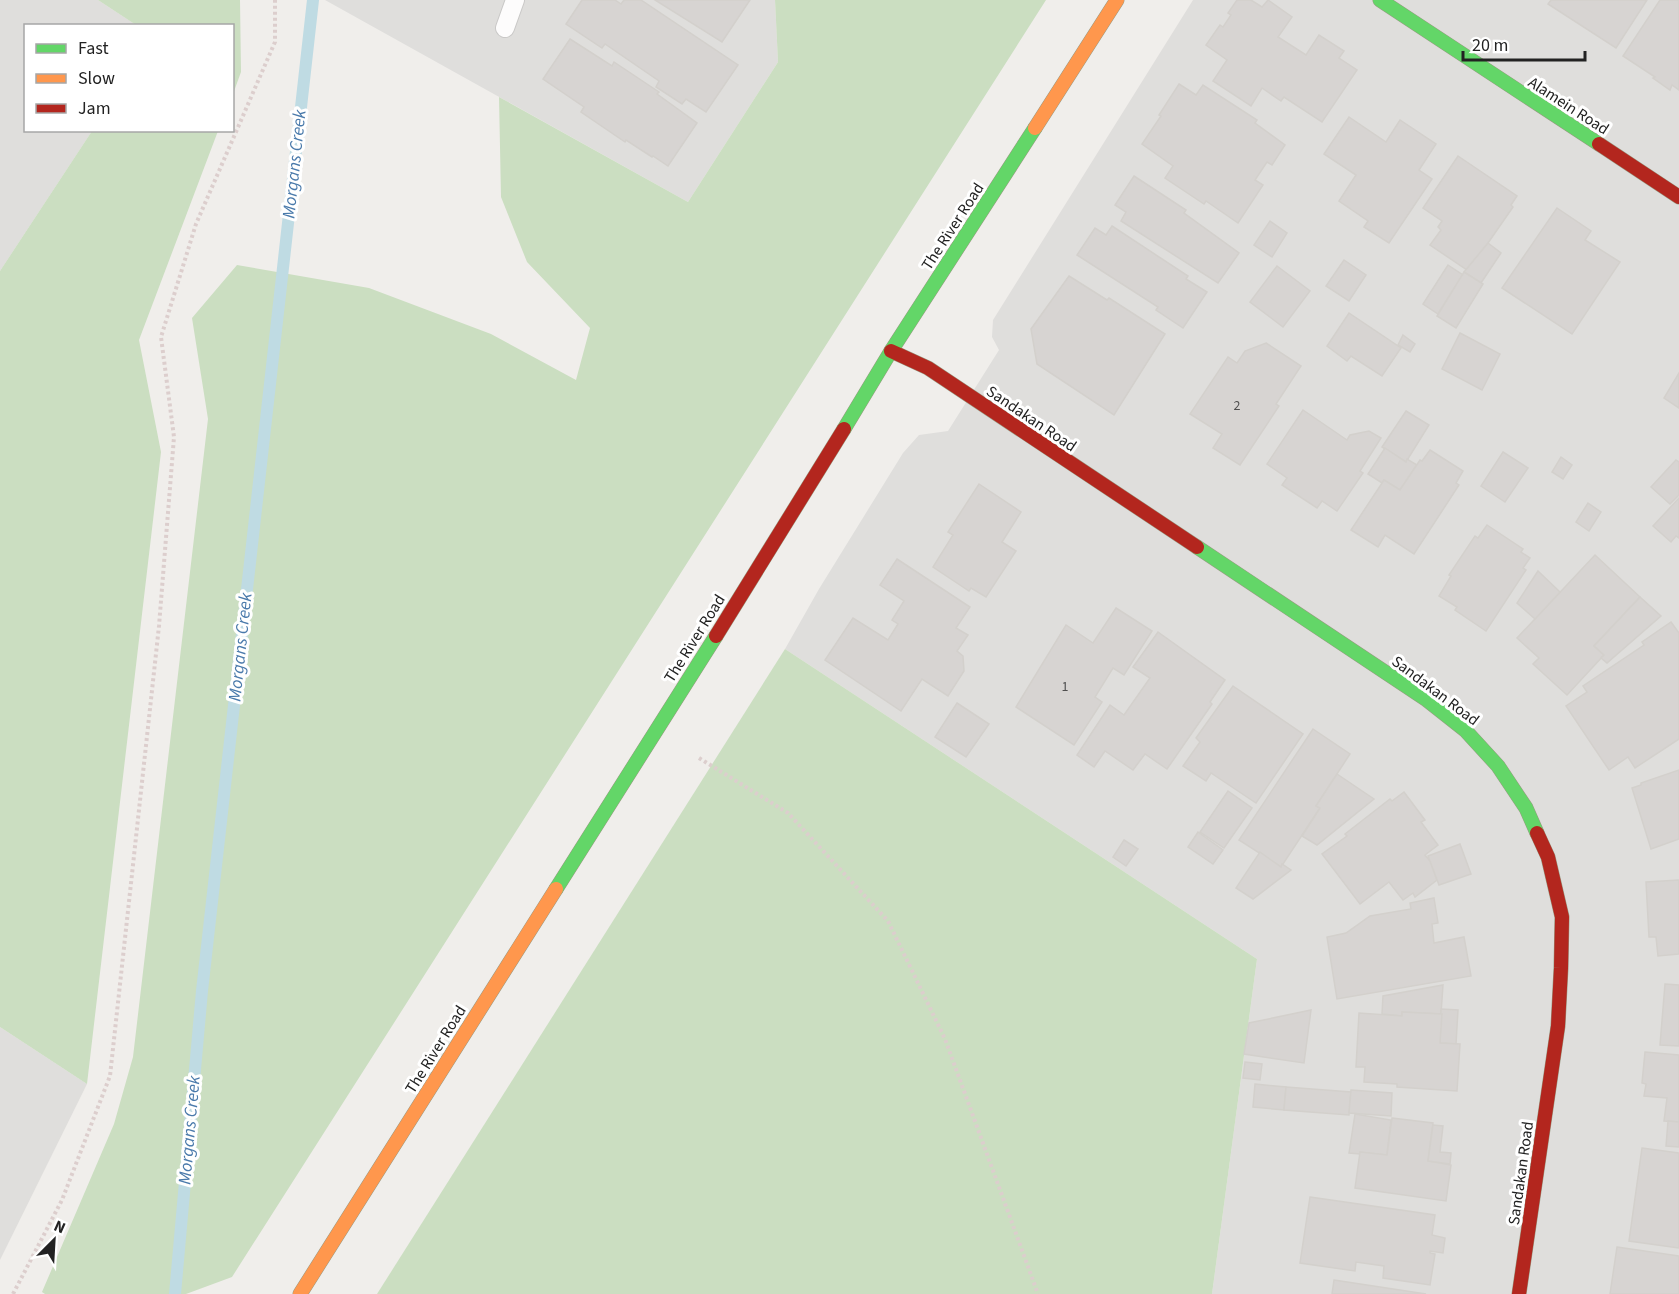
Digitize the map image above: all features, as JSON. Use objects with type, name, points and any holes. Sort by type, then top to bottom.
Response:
[{"type":"street","name":"The River Road","points":[[300,1294],[730,613],[891,351],[1117,0]]},
{"type":"street","name":"Alamein Road","points":[[1380,0],[1679,197]]},
{"type":"street","name":"Sandakan Road","points":[[891,351],[928,368],[1427,700],[1465,730],[1498,766],[1521,799],[1548,857],[1562,917],[1562,948],[1557,1026],[1519,1294]]},
{"type":"lane","points":[[505,28],[515,0]]},
{"type":"path","points":[[13,1294],[62,1200],[110,1076],[159,626],[174,437],[161,337],[196,224],[275,42],[275,0]]},
{"type":"path","points":[[699,758],[788,813],[888,921],[945,1039],[1038,1294]]},
{"type":"shaded area","points":[[0,0],[98,0],[134,24],[24,24],[24,132],[91,132],[0,271]]},
{"type":"shaded area","points":[[325,0],[775,0],[778,62],[688,202]]},
{"type":"shaded area","points":[[1193,0],[1679,0],[1679,1294],[1212,1294],[1257,959],[785,649],[819,589],[903,453],[919,435],[948,431],[999,350],[992,337],[993,320]]},
{"type":"shaded area","points":[[0,1027],[87,1084],[0,1260]]},
{"type":"green space","points":[[98,0],[240,0],[241,72],[234,91],[234,24],[134,24]]},
{"type":"green space","points":[[775,0],[1046,0],[232,1277],[186,1294],[45,1294],[42,1292],[114,1124],[133,1057],[208,419],[192,318],[237,265],[369,288],[491,334],[576,380],[590,328],[527,262],[501,197],[499,97],[688,202],[778,62]]},
{"type":"green space","points":[[91,132],[218,132],[139,340],[161,452],[87,1084],[0,1027],[0,271]]},
{"type":"green space","points":[[785,649],[1257,959],[1212,1294],[377,1294]]},
{"type":"building","points":[[582,0],[615,0],[621,4],[624,0],[641,0],[738,65],[706,112],[686,99],[682,104],[656,87],[659,81],[605,44],[602,48],[566,24]]},
{"type":"building","points":[[655,0],[750,0],[722,42]]},
{"type":"building","points":[[1237,0],[1251,0],[1262,7],[1268,0],[1292,17],[1278,37],[1306,55],[1319,35],[1344,51],[1339,58],[1357,70],[1322,122],[1284,97],[1281,101],[1262,88],[1251,106],[1213,81],[1227,60],[1206,45],[1220,25],[1223,27],[1231,15],[1228,13]]},
{"type":"building","points":[[1551,0],[1647,0],[1616,48],[1548,4]]},
{"type":"building","points":[[1660,0],[1679,0],[1679,90],[1672,85],[1670,90],[1623,56]]},
{"type":"building","points":[[570,39],[612,66],[614,62],[659,92],[657,94],[697,123],[668,166],[626,140],[625,142],[581,112],[584,107],[543,79]]},
{"type":"building","points":[[1179,84],[1196,95],[1203,85],[1257,120],[1255,123],[1285,145],[1272,165],[1267,162],[1255,180],[1263,185],[1238,223],[1206,201],[1204,204],[1165,178],[1173,166],[1142,144]]},
{"type":"building","points":[[1349,117],[1386,142],[1400,120],[1436,144],[1419,170],[1432,179],[1389,243],[1364,227],[1368,221],[1339,201],[1356,175],[1324,154]]},
{"type":"building","points":[[1458,156],[1517,196],[1511,205],[1513,207],[1467,270],[1430,245],[1441,230],[1438,227],[1442,221],[1423,208]]},
{"type":"building","points":[[1134,176],[1186,210],[1184,213],[1239,253],[1218,283],[1121,221],[1126,212],[1115,205]]},
{"type":"building","points":[[1557,208],[1591,231],[1585,240],[1620,262],[1572,334],[1502,288]]},
{"type":"building","points":[[1270,221],[1287,233],[1272,257],[1254,245]]},
{"type":"building","points":[[1112,226],[1188,276],[1186,279],[1207,292],[1183,328],[1156,310],[1158,307],[1077,255],[1095,228],[1106,235]]},
{"type":"building","points":[[1488,243],[1501,253],[1481,283],[1464,272]]},
{"type":"building","points":[[1344,260],[1366,275],[1349,301],[1326,286]]},
{"type":"building","points":[[1448,265],[1463,275],[1438,314],[1423,304]]},
{"type":"building","points":[[1277,266],[1310,291],[1283,327],[1250,302]]},
{"type":"building","points":[[1464,272],[1483,284],[1456,328],[1437,316]]},
{"type":"building","points":[[1069,276],[1107,300],[1109,298],[1165,334],[1114,415],[1037,364],[1031,329]]},
{"type":"building","points":[[1349,313],[1401,348],[1382,376],[1351,356],[1347,361],[1327,346]]},
{"type":"building","points":[[1460,333],[1500,354],[1482,390],[1442,369]]},
{"type":"building","points":[[1403,335],[1415,344],[1410,352],[1398,345]]},
{"type":"building","points":[[1266,343],[1301,366],[1276,404],[1279,406],[1240,465],[1213,448],[1222,434],[1190,414],[1228,357],[1237,363],[1245,351]]},
{"type":"building","points":[[1679,373],[1679,408],[1664,398]]},
{"type":"building","points":[[1303,410],[1347,440],[1350,435],[1369,431],[1381,438],[1360,471],[1363,473],[1337,511],[1322,501],[1317,508],[1282,485],[1287,478],[1267,464]]},
{"type":"building","points":[[1406,411],[1429,425],[1406,462],[1382,447]]},
{"type":"building","points":[[1385,448],[1406,462],[1407,459],[1417,465],[1400,490],[1368,474]]},
{"type":"building","points":[[1430,450],[1463,471],[1456,483],[1459,485],[1414,554],[1385,535],[1378,547],[1351,530],[1384,480],[1400,490],[1420,460],[1422,461]]},
{"type":"building","points":[[1503,452],[1528,468],[1505,502],[1481,486]]},
{"type":"building","points":[[1561,457],[1572,465],[1563,479],[1552,472]]},
{"type":"building","points":[[1676,460],[1679,462],[1679,495],[1670,504],[1651,487]]},
{"type":"building","points":[[979,484],[1021,512],[1002,542],[1016,551],[986,597],[971,588],[969,591],[933,567],[953,535],[948,532]]},
{"type":"building","points":[[1679,498],[1679,538],[1676,536],[1671,542],[1653,526]]},
{"type":"building","points":[[1588,503],[1601,512],[1589,531],[1576,522]]},
{"type":"building","points":[[1487,525],[1523,549],[1521,552],[1530,558],[1523,568],[1526,570],[1486,631],[1455,610],[1457,607],[1439,596],[1451,576],[1449,575],[1475,536],[1478,538]]},
{"type":"building","points":[[1595,555],[1640,597],[1594,646],[1604,655],[1567,695],[1533,664],[1539,658],[1517,638]]},
{"type":"building","points":[[897,559],[970,607],[956,628],[968,635],[957,651],[963,656],[964,671],[948,696],[922,679],[901,711],[825,660],[853,618],[888,640],[898,624],[892,620],[904,601],[880,585]]},
{"type":"building","points":[[1538,571],[1560,592],[1535,619],[1517,603]]},
{"type":"building","points":[[1640,597],[1661,616],[1607,663],[1601,658],[1604,655],[1594,646]]},
{"type":"building","points":[[1116,608],[1152,631],[1124,675],[1113,668],[1095,697],[1102,702],[1074,745],[1016,707],[1066,625],[1093,643]]},
{"type":"building","points":[[1671,622],[1679,633],[1679,739],[1635,768],[1628,757],[1609,770],[1566,706],[1587,692],[1583,686],[1644,645],[1642,642]]},
{"type":"building","points":[[1158,632],[1225,680],[1210,702],[1212,704],[1167,769],[1145,754],[1133,770],[1105,751],[1094,767],[1077,755],[1110,705],[1124,715],[1150,678],[1133,667]]},
{"type":"building","points":[[1233,686],[1303,734],[1256,803],[1211,773],[1206,781],[1183,766],[1200,742],[1196,738]]},
{"type":"building","points":[[957,703],[989,724],[966,757],[935,737]]},
{"type":"building","points":[[1313,729],[1350,754],[1316,806],[1320,808],[1281,867],[1239,840]]},
{"type":"building","points":[[1679,770],[1679,839],[1651,849],[1632,788]]},
{"type":"building","points":[[1337,774],[1374,799],[1317,845],[1302,836],[1320,808],[1316,806]]},
{"type":"building","points":[[1228,791],[1252,808],[1224,848],[1200,832]]},
{"type":"building","points":[[1404,792],[1425,820],[1421,822],[1438,845],[1425,855],[1431,862],[1437,880],[1415,897],[1413,893],[1403,900],[1389,882],[1360,904],[1322,854],[1390,799],[1392,801]]},
{"type":"building","points":[[1198,832],[1223,850],[1213,864],[1188,847]]},
{"type":"building","points":[[1124,840],[1138,849],[1126,866],[1113,857]]},
{"type":"building","points":[[1460,844],[1471,874],[1439,885],[1428,856]]},
{"type":"building","points":[[1260,852],[1281,867],[1282,864],[1291,870],[1253,899],[1236,888]]},
{"type":"building","points":[[1679,880],[1679,954],[1658,956],[1656,937],[1649,937],[1646,882]]},
{"type":"building","points":[[1434,898],[1438,923],[1432,924],[1434,943],[1464,937],[1471,976],[1337,999],[1327,937],[1346,933],[1370,916],[1411,909],[1410,903]]},
{"type":"building","points":[[1665,984],[1679,985],[1679,1046],[1660,1045]]},
{"type":"building","points":[[1443,985],[1441,1014],[1402,1012],[1402,1016],[1382,1014],[1383,996]]},
{"type":"building","points":[[1441,1009],[1458,1010],[1456,1044],[1440,1043]]},
{"type":"building","points":[[1311,1010],[1304,1063],[1244,1054],[1249,1023]]},
{"type":"building","points":[[1402,1012],[1442,1014],[1440,1043],[1460,1044],[1457,1091],[1364,1082],[1365,1067],[1356,1067],[1359,1013],[1402,1016]]},
{"type":"building","points":[[1645,1052],[1679,1055],[1679,1122],[1664,1121],[1667,1098],[1644,1096],[1646,1084],[1642,1083]]},
{"type":"building","points":[[1245,1062],[1262,1064],[1260,1080],[1243,1078]]},
{"type":"building","points":[[1255,1084],[1286,1087],[1284,1110],[1253,1107]]},
{"type":"building","points":[[1286,1087],[1351,1092],[1349,1115],[1284,1110]]},
{"type":"building","points":[[1351,1090],[1392,1093],[1391,1116],[1349,1113]]},
{"type":"building","points":[[1355,1114],[1391,1120],[1387,1155],[1349,1153]]},
{"type":"building","points":[[1392,1118],[1433,1123],[1428,1161],[1451,1165],[1446,1201],[1355,1188],[1360,1152],[1387,1155]]},
{"type":"building","points":[[1668,1121],[1679,1122],[1679,1147],[1666,1146]]},
{"type":"building","points":[[1433,1125],[1443,1126],[1440,1152],[1451,1153],[1450,1164],[1428,1161]]},
{"type":"building","points":[[1642,1148],[1679,1153],[1679,1248],[1629,1241]]},
{"type":"building","points":[[1310,1197],[1435,1215],[1432,1235],[1445,1238],[1443,1253],[1430,1251],[1435,1254],[1430,1285],[1383,1278],[1384,1266],[1356,1262],[1355,1271],[1300,1263]]},
{"type":"building","points":[[1617,1247],[1679,1256],[1679,1294],[1610,1294]]},
{"type":"building","points":[[1334,1280],[1426,1294],[1332,1294]]},
{"type":"waterway","name":"Morgans Creek","points":[[175,1294],[202,991],[313,0]]},
{"type":"traffic: fast","points":[[1380,0],[1599,144]]},
{"type":"traffic: fast","points":[[844,429],[891,351],[1035,128]]},
{"type":"traffic: fast","points":[[1197,547],[1427,700],[1465,730],[1498,766],[1526,808],[1537,833]]},
{"type":"traffic: fast","points":[[556,889],[716,636]]},
{"type":"traffic: slow","points":[[1035,128],[1117,0]]},
{"type":"traffic: slow","points":[[300,1294],[556,889]]},
{"type":"traffic: jam","points":[[1599,144],[1679,197]]},
{"type":"traffic: jam","points":[[891,351],[928,368],[1197,547]]},
{"type":"traffic: jam","points":[[716,636],[844,429]]},
{"type":"traffic: jam","points":[[1519,1294],[1558,1026],[1561,968],[1562,917],[1548,857],[1537,833]]}]
